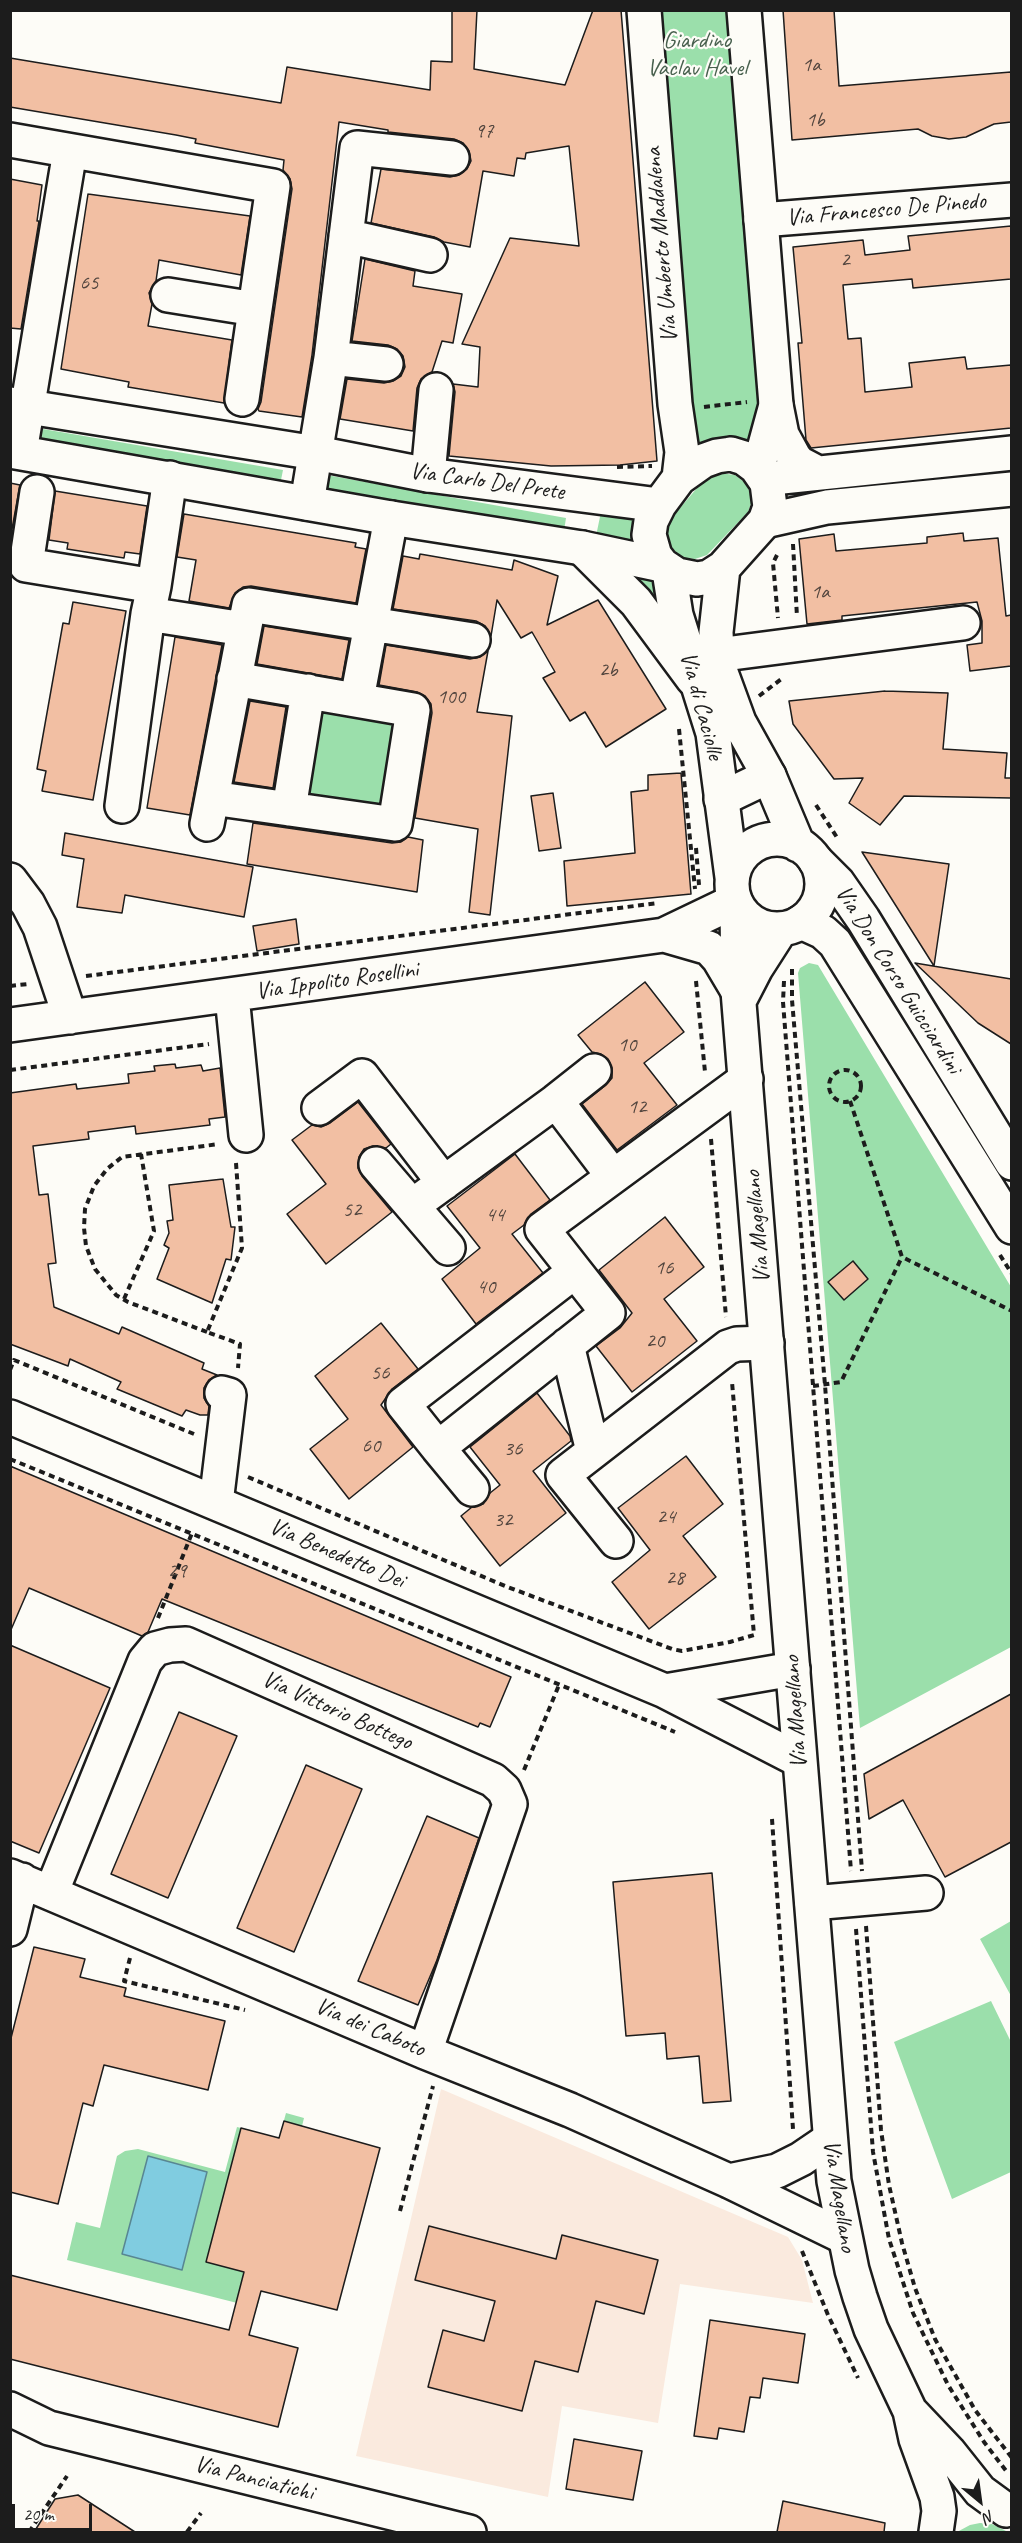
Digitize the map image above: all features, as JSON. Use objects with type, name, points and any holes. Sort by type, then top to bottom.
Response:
[{"type":"street","name":"Via Umberto Maddalena","points":[[644,10],[675,404],[682,452],[679,478]]},
{"type":"street","points":[[744,10],[776,405],[782,435],[794,457],[799,463],[818,473]]},
{"type":"street","points":[[10,140],[273,186],[242,399]]},
{"type":"street","points":[[307,503],[331,358],[357,148],[452,158]]},
{"type":"street","points":[[20,406],[70,151]]},
{"type":"street","name":"Via Francesco De Pinedo","points":[[761,220],[1011,200]]},
{"type":"street","points":[[346,236],[430,255]]},
{"type":"street","points":[[168,295],[255,309]]},
{"type":"street","points":[[331,358],[386,364]]},
{"type":"street","points":[[428,475],[435,390]]},
{"type":"street","points":[[765,521],[770,507],[761,475],[766,442],[776,405]]},
{"type":"street","name":"Via Carlo Del Prete","points":[[658,505],[428,475],[316,453],[20,406],[15,452],[391,518],[582,548],[665,568],[683,578],[697,579],[709,576],[723,568],[765,521]]},
{"type":"street","points":[[665,568],[651,548],[649,535],[651,521],[658,505],[679,478],[696,465],[717,456],[731,454],[744,458],[761,475],[782,477],[1011,453]]},
{"type":"street","points":[[122,806],[170,478]]},
{"type":"street","points":[[765,521],[827,507],[1011,489]]},
{"type":"street","points":[[37,492],[26,566],[151,600],[244,629]]},
{"type":"street","points":[[357,699],[391,518]]},
{"type":"street","points":[[582,548],[636,602],[697,685]]},
{"type":"street","name":"Via di Caciolle","points":[[665,568],[676,615],[713,733],[735,894]]},
{"type":"street","name":"Via Don Corso Guicciardini","points":[[723,568],[717,614],[717,655],[739,722],[769,776],[863,919],[976,1104]]},
{"type":"street","points":[[234,679],[413,710],[395,824],[289,809],[209,811],[234,679],[249,605],[473,640]]},
{"type":"street","points":[[717,655],[963,623]]},
{"type":"street","points":[[289,809],[308,691]]},
{"type":"street","points":[[721,799],[769,776]]},
{"type":"street","points":[[739,995],[756,968],[791,925],[811,912],[818,900],[822,887],[818,849],[776,840],[754,845],[739,860],[735,894],[751,921],[771,929],[791,925],[832,938],[1011,1227]]},
{"type":"street","points":[[10,880],[28,904],[40,927],[70,1017]]},
{"type":"street","name":"Via Ippolito Rosellini","points":[[10,1025],[664,935],[735,894]]},
{"type":"street","name":"Via Magellano","points":[[735,894],[739,995],[835,2192],[852,2270],[871,2329],[910,2411],[920,2450],[937,2498],[939,2511],[937,2532]]},
{"type":"street","name":"Via Ippolito Rosellini","points":[[664,935],[709,948],[719,958],[739,995]]},
{"type":"street","points":[[231,996],[237,1041],[240,1138]]},
{"type":"street","points":[[412,1206],[594,1071]]},
{"type":"street","points":[[319,1108],[362,1076],[444,1183]]},
{"type":"street","points":[[438,1448],[608,1313],[542,1229],[746,1078]]},
{"type":"street","points":[[556,1101],[613,1176]]},
{"type":"street","points":[[947,1122],[976,1104],[1011,1163]]},
{"type":"street","points":[[376,1164],[448,1248]]},
{"type":"street","points":[[472,1489],[403,1404],[574,1272]]},
{"type":"street","points":[[616,1541],[563,1475],[728,1347],[737,1344],[767,1343]]},
{"type":"street","points":[[567,1345],[593,1451]]},
{"type":"street","points":[[216,1503],[230,1386]]},
{"type":"street","name":"Via Benedetto Dei","points":[[10,1417],[665,1691],[799,1760]]},
{"type":"street","name":"Via Vittorio Bottego","points":[[155,1649],[186,1644],[493,1780],[504,1790],[510,1804]]},
{"type":"street","points":[[10,1929],[28,1883],[145,1661],[155,1649]]},
{"type":"street","points":[[665,1691],[793,1670]]},
{"type":"street","points":[[430,2066],[510,1804]]},
{"type":"street","name":"Via dei Caboto","points":[[28,1883],[430,2066],[570,2110],[729,2181],[844,2238]]},
{"type":"street","points":[[812,1903],[926,1893]]},
{"type":"street","points":[[729,2181],[777,2171],[830,2140]]},
{"type":"street","name":"Via Panciatichi","points":[[10,2409],[25,2425],[455,2531]]},
{"type":"street","name":"Via Magellano","points":[[910,2411],[949,2452],[980,2492],[1009,2512]]},
{"type":"street","points":[[937,2532],[950,2518],[968,2508],[988,2506],[1009,2512]]},
{"type":"path","points":[[763,707],[757,697],[792,669],[798,644],[792,538]]},
{"type":"path","points":[[679,732],[696,897]]},
{"type":"path","points":[[811,795],[818,849]]},
{"type":"path","points":[[10,986],[664,902]]},
{"type":"path","points":[[792,964],[792,1000],[810,1233],[825,1385],[859,1899],[873,2152],[889,2239],[913,2313],[948,2385],[984,2442],[1011,2477]]},
{"type":"path","points":[[785,973],[783,1002],[813,1386],[859,1899],[881,2130],[889,2185],[915,2288],[935,2339],[959,2384],[993,2436],[1011,2458]]},
{"type":"path","points":[[10,1070],[237,1041]]},
{"type":"path","points":[[837,1072],[853,1072],[860,1080],[860,1090],[850,1101],[840,1102],[829,1090],[830,1079],[837,1072]]},
{"type":"path","points":[[813,1386],[841,1382],[902,1257],[850,1101]]},
{"type":"path","points":[[207,1332],[242,1248],[240,1138],[122,1157],[107,1169],[94,1186],[85,1209],[84,1228],[86,1246],[95,1269],[116,1295],[207,1332],[240,1344],[230,1386]]},
{"type":"path","points":[[124,1299],[154,1231],[141,1154]]},
{"type":"path","points":[[902,1257],[1011,1311]]},
{"type":"path","points":[[10,1370],[14,1360],[206,1439],[212,1458],[263,1484],[505,1586],[682,1651]]},
{"type":"path","points":[[10,1460],[681,1735]]},
{"type":"path","points":[[155,1649],[150,1638],[192,1533]]},
{"type":"path","points":[[510,1804],[573,1653]]},
{"type":"path","points":[[772,1814],[794,2125],[791,2136]]},
{"type":"path","points":[[400,2211],[430,2066]]},
{"type":"path","points":[[984,2442],[993,2436]]},
{"type":"path","points":[[29,2532],[67,2476]]},
{"type":"path","points":[[186,2532],[201,2513]]},
{"type":"shaded area","points":[[441,2089],[788,2237],[802,2260],[813,2303],[680,2284],[658,2423],[562,2406],[548,2497],[356,2456]]},
{"type":"green space","name":"Giardino Vaclav Havel","points":[[655,11],[732,11],[760,422],[756,447],[696,446]]},
{"type":"green space","points":[[37,428],[283,470],[281,480],[35,438]]},
{"type":"green space","points":[[1011,463],[1011,477],[837,495],[835,482]]},
{"type":"green space","points":[[720,473],[735,475],[747,484],[752,501],[748,512],[707,555],[695,559],[682,558],[669,545],[667,523],[704,480]]},
{"type":"green space","points":[[321,474],[566,518],[564,531],[318,487]]},
{"type":"green space","points":[[602,507],[634,512],[632,536],[634,548],[595,541]]},
{"type":"green space","points":[[610,563],[655,580],[663,617]]},
{"type":"green space","points":[[323,710],[401,724],[386,809],[308,795]]},
{"type":"green space","points":[[809,963],[818,965],[1011,1287],[1011,1647],[860,1728],[798,973],[800,968]]},
{"type":"green space","points":[[1011,1921],[1011,1996],[980,1939]]},
{"type":"green space","points":[[991,2001],[1011,2042],[1011,2172],[952,2199],[894,2042]]},
{"type":"green space","points":[[286,2113],[304,2118],[257,2308],[67,2260],[76,2222],[100,2228],[117,2156],[125,2151],[138,2149],[225,2172],[237,2127],[279,2138]]},
{"type":"green space","points":[[980,2523],[992,2524],[1008,2532],[957,2532]]},
{"type":"water","points":[[148,2156],[207,2172],[182,2270],[122,2254]]},
{"type":"building","points":[[452,10],[477,10],[474,69],[565,85],[593,10],[621,10],[657,461],[620,465],[551,466],[449,456],[455,392],[453,384],[478,387],[480,347],[462,344],[510,238],[579,246],[569,146],[526,153],[525,159],[517,158],[514,176],[483,171],[470,247],[371,223],[381,169],[450,177],[459,175],[467,169],[471,161],[469,151],[463,143],[454,139],[388,132],[388,130],[339,122],[312,355],[302,417],[258,409],[261,402],[292,189],[290,179],[283,170],[284,160],[195,143],[196,139],[176,135],[10,107],[10,58],[281,103],[287,67],[430,90],[431,61],[452,62]]},
{"type":"building","points":[[783,10],[834,10],[839,86],[1011,72],[1011,122],[994,124],[966,137],[949,139],[932,136],[918,129],[792,140]]},
{"type":"building","points":[[10,179],[42,185],[37,221],[39,221],[21,329],[10,328]]},
{"type":"building","points":[[88,194],[250,216],[241,275],[159,260],[156,281],[149,293],[152,304],[148,326],[232,340],[224,403],[128,387],[129,382],[61,369]]},
{"type":"building","points":[[1011,226],[1011,279],[913,288],[912,279],[843,285],[848,339],[861,338],[865,392],[912,387],[909,363],[965,357],[967,369],[1011,365],[1011,428],[811,448],[806,440],[798,343],[802,343],[793,247],[863,240],[865,255],[910,250],[908,236]]},
{"type":"building","points":[[365,259],[415,271],[413,286],[462,294],[453,343],[442,341],[432,372],[421,379],[417,388],[413,431],[340,419],[347,379],[384,383],[401,376],[405,367],[403,356],[397,349],[388,345],[352,341]]},
{"type":"building","points":[[10,483],[20,485],[12,529],[10,529]]},
{"type":"building","points":[[55,491],[147,506],[140,554],[125,552],[124,558],[67,549],[68,543],[49,540]]},
{"type":"building","points":[[184,514],[356,543],[355,547],[366,549],[356,603],[251,586],[243,587],[235,593],[229,608],[189,601],[196,560],[177,557]]},
{"type":"building","points":[[963,533],[964,541],[998,538],[1006,616],[1011,615],[1011,666],[970,671],[967,645],[982,643],[982,621],[977,602],[842,616],[842,620],[807,624],[799,539],[834,534],[836,551],[927,543],[927,537]]},
{"type":"building","points":[[420,554],[512,570],[514,560],[558,576],[547,625],[598,600],[666,709],[606,747],[585,712],[570,721],[543,678],[555,672],[532,632],[521,638],[497,600],[491,636],[485,626],[476,621],[393,609],[403,556],[419,559]]},
{"type":"building","points":[[73,602],[126,611],[93,800],[42,791],[46,771],[37,769],[63,623],[69,624]]},
{"type":"building","points":[[264,626],[349,640],[342,679],[257,664]]},
{"type":"building","points":[[175,637],[222,645],[190,815],[147,808]]},
{"type":"building","points":[[386,645],[470,659],[480,657],[488,651],[477,712],[512,716],[490,915],[469,912],[478,829],[415,818],[432,713],[431,704],[425,696],[417,692],[379,685]]},
{"type":"building","points":[[885,691],[948,693],[943,749],[1007,753],[1005,778],[1011,778],[1011,798],[904,796],[880,825],[849,803],[863,778],[834,779],[793,724],[789,701]]},
{"type":"building","points":[[250,701],[286,707],[273,788],[234,782]]},
{"type":"building","points":[[681,773],[691,894],[567,906],[564,861],[635,853],[631,792],[648,790],[648,775]]},
{"type":"building","points":[[553,793],[561,848],[539,851],[531,796]]},
{"type":"building","points":[[253,823],[392,843],[401,842],[408,837],[423,840],[417,892],[247,864]]},
{"type":"building","points":[[65,833],[253,867],[244,917],[125,895],[122,913],[77,907],[84,859],[62,855]]},
{"type":"building","points":[[862,852],[949,864],[934,966]]},
{"type":"building","points":[[296,919],[299,944],[257,951],[253,926]]},
{"type":"building","points":[[915,963],[1011,979],[1011,1044],[978,1023]]},
{"type":"building","points":[[645,982],[684,1032],[644,1063],[677,1105],[617,1150],[582,1104],[612,1078],[612,1068],[608,1059],[592,1052],[578,1035]]},
{"type":"building","points":[[175,1064],[176,1068],[201,1065],[203,1071],[220,1068],[225,1117],[209,1119],[210,1125],[136,1134],[135,1126],[88,1132],[89,1139],[33,1146],[39,1195],[48,1194],[56,1263],[48,1264],[54,1307],[119,1334],[122,1327],[204,1363],[202,1369],[217,1375],[209,1380],[204,1388],[204,1398],[209,1406],[208,1415],[186,1410],[182,1416],[117,1389],[121,1382],[70,1359],[68,1366],[10,1344],[10,1093],[76,1084],[77,1089],[129,1083],[128,1074],[155,1071],[154,1066]]},
{"type":"building","points":[[358,1102],[391,1144],[386,1148],[373,1146],[364,1149],[359,1157],[358,1168],[392,1212],[326,1264],[287,1214],[326,1184],[292,1140],[312,1125],[321,1127],[330,1123]]},
{"type":"building","points":[[515,1154],[550,1200],[531,1214],[524,1225],[512,1234],[543,1273],[476,1324],[442,1279],[480,1248],[447,1206]]},
{"type":"building","points":[[223,1179],[231,1227],[235,1227],[231,1260],[226,1259],[212,1303],[157,1279],[169,1248],[164,1245],[169,1233],[167,1221],[173,1220],[169,1185]]},
{"type":"building","points":[[665,1217],[704,1267],[664,1299],[697,1341],[632,1392],[596,1346],[620,1328],[632,1313],[599,1270]]},
{"type":"building","points":[[853,1261],[868,1279],[844,1300],[828,1282]]},
{"type":"building","points":[[381,1323],[418,1369],[392,1389],[381,1405],[413,1447],[349,1499],[310,1449],[348,1419],[315,1376]]},
{"type":"building","points":[[537,1393],[570,1436],[571,1441],[533,1471],[566,1513],[500,1566],[461,1516],[472,1507],[483,1504],[490,1493],[500,1485],[470,1447]]},
{"type":"building","points":[[686,1456],[723,1504],[683,1536],[716,1577],[649,1629],[612,1582],[650,1550],[618,1508]]},
{"type":"building","points":[[10,1466],[511,1677],[490,1727],[480,1723],[478,1727],[162,1599],[148,1632],[142,1636],[29,1588],[10,1632]]},
{"type":"building","points":[[10,1645],[110,1688],[39,1853],[10,1841]]},
{"type":"building","points":[[1011,1694],[1011,1842],[945,1877],[903,1800],[869,1819],[864,1774]]},
{"type":"building","points":[[179,1712],[237,1736],[168,1898],[111,1874]]},
{"type":"building","points":[[306,1765],[362,1789],[294,1952],[237,1928]]},
{"type":"building","points":[[427,1816],[479,1838],[437,1960],[418,2005],[358,1981]]},
{"type":"building","points":[[712,1873],[731,2101],[703,2103],[699,2056],[667,2059],[665,2033],[626,2036],[613,1882]]},
{"type":"building","points":[[34,1947],[85,1959],[80,1977],[126,1988],[124,1996],[225,2021],[208,2090],[104,2065],[93,2106],[83,2103],[58,2204],[10,2192],[10,2042]]},
{"type":"building","points":[[284,2121],[380,2148],[337,2310],[261,2291],[249,2335],[298,2348],[278,2427],[10,2359],[10,2275],[229,2330],[244,2272],[206,2262],[241,2128],[279,2138]]},
{"type":"building","points":[[429,2226],[556,2259],[562,2235],[658,2260],[644,2314],[596,2301],[578,2372],[535,2361],[522,2411],[428,2387],[443,2330],[484,2341],[495,2301],[415,2280]]},
{"type":"building","points":[[710,2320],[805,2334],[798,2383],[763,2378],[760,2398],[750,2397],[744,2432],[719,2428],[717,2439],[694,2436]]},
{"type":"building","points":[[574,2439],[642,2451],[633,2500],[566,2489]]},
{"type":"building","points":[[78,2495],[135,2532],[34,2532],[55,2499]]},
{"type":"building","points":[[783,2501],[885,2523],[884,2532],[777,2532]]}]
